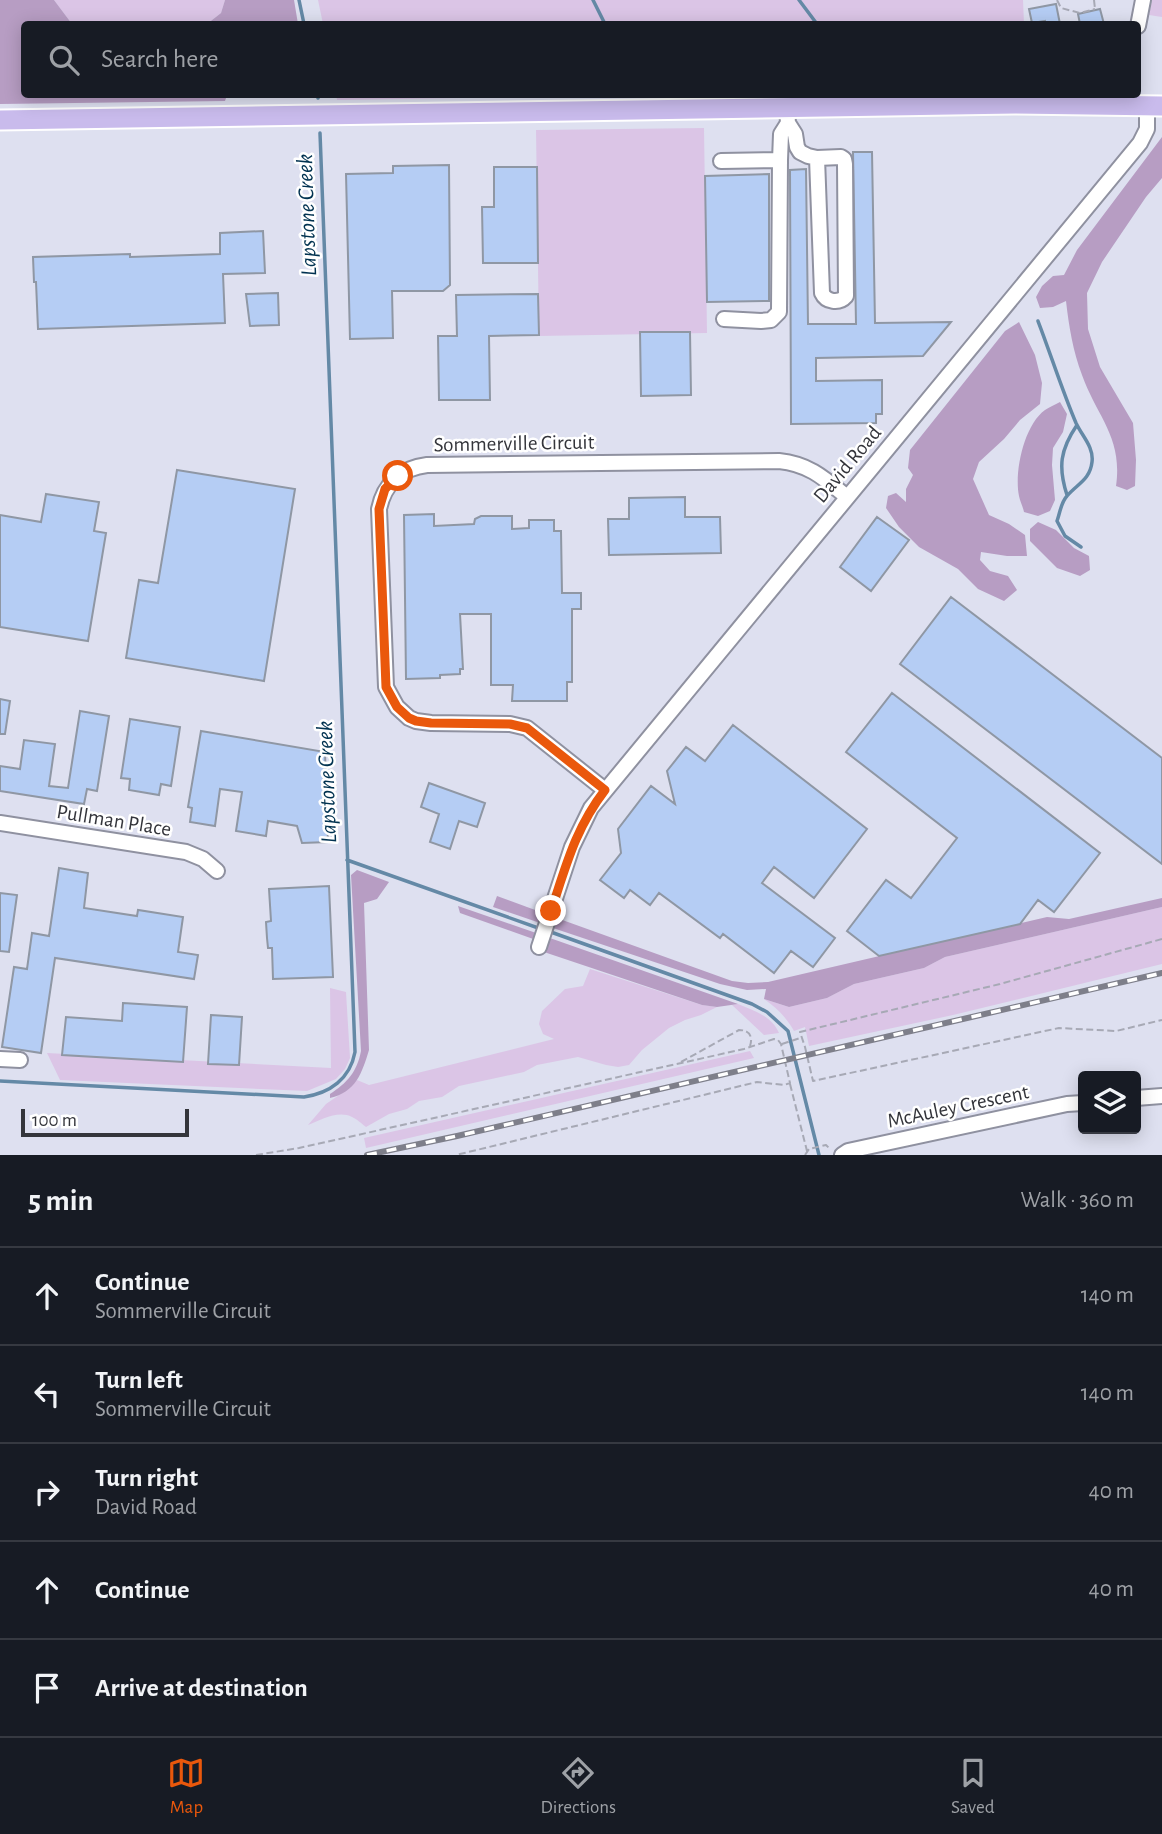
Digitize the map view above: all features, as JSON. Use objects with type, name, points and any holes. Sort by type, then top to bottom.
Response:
[{"type":"main road","points":[[0,120],[788,115],[1016,99],[1123,100],[1154,106]]},
{"type":"street","points":[[1139,21],[1143,0]]},
{"type":"street","name":"David Road","points":[[539,947],[572,848],[587,814],[1140,143],[1154,106]]},
{"type":"street","points":[[788,115],[800,152],[817,158],[844,159],[846,296],[838,301],[827,300],[822,293],[817,158]]},
{"type":"street","points":[[724,319],[771,320],[779,312],[781,134],[788,115]]},
{"type":"street","points":[[721,161],[780,160]]},
{"type":"street","name":"Sommerville Circuit","points":[[605,790],[527,728],[510,724],[423,723],[409,718],[394,703],[386,687],[379,509],[381,498],[390,483],[410,468],[427,465],[779,461],[809,468],[847,497]]},
{"type":"street","name":"Pullman Place","points":[[0,823],[186,852],[203,859],[217,871]]},
{"type":"street","points":[[0,1059],[20,1060]]},
{"type":"street","points":[[1141,1098],[1162,1096]]},
{"type":"street","name":"McAuley Crescent","points":[[842,1155],[848,1151],[1078,1103]]},
{"type":"path","points":[[1057,0],[1061,8],[1080,13],[1095,10],[1094,0]]},
{"type":"path","points":[[1162,939],[1000,984],[800,1032],[813,1081],[1059,1028],[1116,1031],[1162,1020]]},
{"type":"path","points":[[677,1064],[739,1030],[745,1030],[751,1035],[750,1047]]},
{"type":"path","points":[[781,1044],[802,1038]]},
{"type":"path","points":[[256,1155],[677,1064],[774,1039],[781,1044],[808,1150]]},
{"type":"path","points":[[456,1155],[757,1082],[784,1085],[790,1083]]},
{"type":"path","points":[[805,1155],[808,1150],[826,1145]]},
{"type":"shaded area","points":[[0,0],[54,0],[70,21],[21,21],[21,98],[226,98],[225,101],[0,104]]},
{"type":"shaded area","points":[[54,0],[225,0],[221,13],[211,21],[70,21]]},
{"type":"shaded area","points":[[225,0],[294,0],[298,21],[211,21],[221,13]]},
{"type":"shaded area","points":[[318,0],[1023,0],[1024,21],[322,21]]},
{"type":"shaded area","points":[[1152,0],[1162,0],[1162,17],[1149,15]]},
{"type":"shaded area","points":[[337,98],[460,98],[337,100]]},
{"type":"shaded area","points":[[704,128],[707,333],[539,336],[536,130]]},
{"type":"shaded area","points":[[1162,137],[1162,178],[1102,262],[1087,293],[1088,329],[1100,367],[1133,423],[1135,486],[1127,490],[1116,486],[1116,454],[1079,366],[1066,301],[1053,307],[1040,308],[1036,297],[1042,286],[1053,276],[1064,275],[1077,250]]},
{"type":"shaded area","points":[[1019,322],[1035,355],[1042,383],[1040,404],[1020,420],[979,462],[973,479],[989,515],[1025,535],[1027,556],[981,552],[980,560],[990,571],[1008,576],[1017,590],[1004,601],[978,589],[958,569],[919,547],[899,527],[886,508],[888,496],[896,493],[906,502],[906,489],[913,475],[908,468],[910,450],[1005,331]]},
{"type":"shaded area","points":[[1060,402],[1067,414],[1063,432],[1053,448],[1055,500],[1050,511],[1038,516],[1024,512],[1018,486],[1019,462],[1031,426],[1047,409]]},
{"type":"shaded area","points":[[1038,522],[1056,530],[1074,548],[1089,556],[1090,570],[1080,576],[1057,568],[1030,541],[1030,529]]},
{"type":"shaded area","points":[[357,870],[389,882],[377,899],[364,903],[369,1050],[357,1080],[346,1091],[330,1098],[330,1094],[354,1071],[361,1051],[351,875]]},
{"type":"shaded area","points":[[497,896],[546,914],[543,924],[493,907]]},
{"type":"shaded area","points":[[1162,898],[1162,907],[945,957],[924,968],[854,984],[827,998],[789,1007],[764,999],[766,989],[747,990],[720,984],[550,927],[554,917],[732,981],[748,983],[768,982],[1047,917],[1069,919]]},
{"type":"shaded area","points":[[458,906],[539,934],[536,940],[460,913]]},
{"type":"shaded area","points":[[1162,907],[1162,964],[953,1015],[809,1046],[805,1027],[794,1031],[781,1013],[764,999],[789,1007],[827,998],[854,984],[924,968],[945,957]]},
{"type":"shaded area","points":[[547,937],[738,1004],[717,1007],[702,1005],[541,951]]},
{"type":"shaded area","points":[[590,969],[702,1005],[717,1007],[669,1028],[642,1050],[629,1065],[618,1067],[578,1057],[459,1086],[442,1097],[419,1101],[366,1127],[347,1115],[330,1116],[308,1125],[326,1104],[357,1080],[369,1085],[554,1039],[543,1034],[539,1024],[542,1011],[565,989],[583,986]]},
{"type":"shaded area","points":[[330,988],[346,992],[350,1058],[336,1079],[307,1091],[60,1080],[47,1053],[331,1068]]},
{"type":"shaded area","points":[[738,1004],[767,1018],[779,1033],[764,1035],[732,1005]]},
{"type":"shaded area","points":[[750,1051],[754,1058],[366,1148],[364,1138]]},
{"type":"building","points":[[1056,4],[1059,21],[1032,21],[1029,9]]},
{"type":"building","points":[[1100,9],[1103,21],[1079,21],[1078,14]]},
{"type":"building","points":[[853,152],[872,152],[875,323],[951,322],[923,356],[816,358],[816,381],[882,380],[882,414],[876,414],[876,423],[791,424],[790,170],[806,169],[808,324],[856,324]]},
{"type":"building","points":[[449,165],[450,285],[443,291],[392,291],[393,338],[350,339],[346,174],[393,173],[393,166]]},
{"type":"building","points":[[494,167],[537,167],[538,263],[483,263],[482,207],[494,207]]},
{"type":"building","points":[[769,174],[769,301],[707,302],[705,176]]},
{"type":"building","points":[[263,231],[265,273],[223,274],[225,323],[38,329],[33,257],[220,254],[220,233]]},
{"type":"building","points":[[278,293],[279,325],[250,326],[246,294]]},
{"type":"building","points":[[538,294],[539,335],[489,336],[490,400],[439,400],[438,336],[457,336],[456,295]]},
{"type":"building","points":[[640,332],[690,332],[691,395],[641,396]]},
{"type":"building","points":[[177,470],[295,489],[264,681],[126,658],[139,580],[158,583]]},
{"type":"building","points":[[46,494],[99,502],[94,531],[106,533],[88,641],[0,627],[0,515],[41,522]]},
{"type":"building","points":[[685,497],[685,517],[720,517],[721,553],[609,555],[608,519],[629,519],[629,498]]},
{"type":"building","points":[[434,514],[434,526],[474,524],[475,519],[481,516],[512,516],[512,529],[529,528],[529,520],[554,520],[554,531],[561,531],[562,593],[581,593],[581,609],[572,609],[572,682],[567,682],[567,701],[512,701],[513,685],[491,685],[491,614],[460,614],[463,669],[460,669],[460,674],[440,675],[440,678],[406,679],[404,515]]},
{"type":"building","points":[[877,517],[909,540],[871,591],[840,567]]},
{"type":"building","points":[[951,597],[1162,758],[1162,864],[900,664]]},
{"type":"building","points":[[892,693],[1100,853],[1054,912],[1038,900],[1020,924],[879,956],[847,931],[886,880],[911,898],[957,838],[846,752]]},
{"type":"building","points":[[0,699],[10,701],[5,734],[0,734]]},
{"type":"building","points":[[80,711],[109,716],[97,791],[87,789],[84,804],[0,791],[0,766],[20,769],[24,740],[55,744],[49,786],[68,788]]},
{"type":"building","points":[[130,719],[180,727],[171,786],[161,784],[159,795],[129,790],[130,779],[121,778]]},
{"type":"building","points":[[733,725],[867,829],[814,898],[774,867],[762,883],[835,938],[813,967],[791,951],[774,973],[723,934],[720,938],[659,893],[650,905],[630,890],[624,898],[600,880],[621,853],[618,829],[651,786],[675,804],[667,771],[686,747],[705,761]]},
{"type":"building","points":[[201,731],[325,752],[328,842],[302,843],[297,826],[268,821],[266,836],[236,831],[242,792],[220,789],[215,826],[190,822],[192,808],[188,807]]},
{"type":"building","points":[[429,783],[485,803],[477,827],[459,821],[450,849],[430,842],[439,814],[421,807]]},
{"type":"building","points":[[59,868],[88,873],[84,908],[137,916],[138,910],[183,917],[178,952],[198,955],[194,979],[55,958],[41,1053],[2,1047],[14,967],[27,969],[32,933],[49,936]]},
{"type":"building","points":[[329,886],[333,977],[273,979],[272,948],[268,948],[266,922],[271,921],[269,889]]},
{"type":"building","points":[[0,893],[17,895],[9,952],[0,951]]},
{"type":"building","points":[[123,1003],[187,1007],[183,1062],[62,1055],[66,1017],[122,1021]]},
{"type":"building","points":[[211,1015],[242,1017],[239,1065],[208,1064]]},
{"type":"waterway","name":"Lapstone Creek","points":[[299,0],[303,21]]},
{"type":"waterway","points":[[593,0],[604,21]]},
{"type":"waterway","points":[[799,0],[815,21]]},
{"type":"waterway","name":"Lapstone Creek","points":[[0,1081],[304,1097],[322,1092],[337,1083],[344,1077],[352,1062],[355,1052],[320,133]]},
{"type":"waterway","points":[[1038,321],[1071,411],[1091,451],[1089,473],[1065,498],[1057,521],[1065,536],[1081,547]]},
{"type":"waterway","points":[[1067,495],[1062,476],[1062,459],[1077,425]]},
{"type":"waterway","points":[[347,860],[541,929]]},
{"type":"waterway","points":[[548,931],[752,1004],[767,1012],[788,1031],[819,1155]]},
{"type":"railway","points":[[367,1155],[1162,973]]},
{"type":"route","points":[[398,476],[385,489],[379,509],[386,687],[394,703],[409,718],[423,723],[516,724],[527,728],[605,790],[583,821],[551,911]]}]
